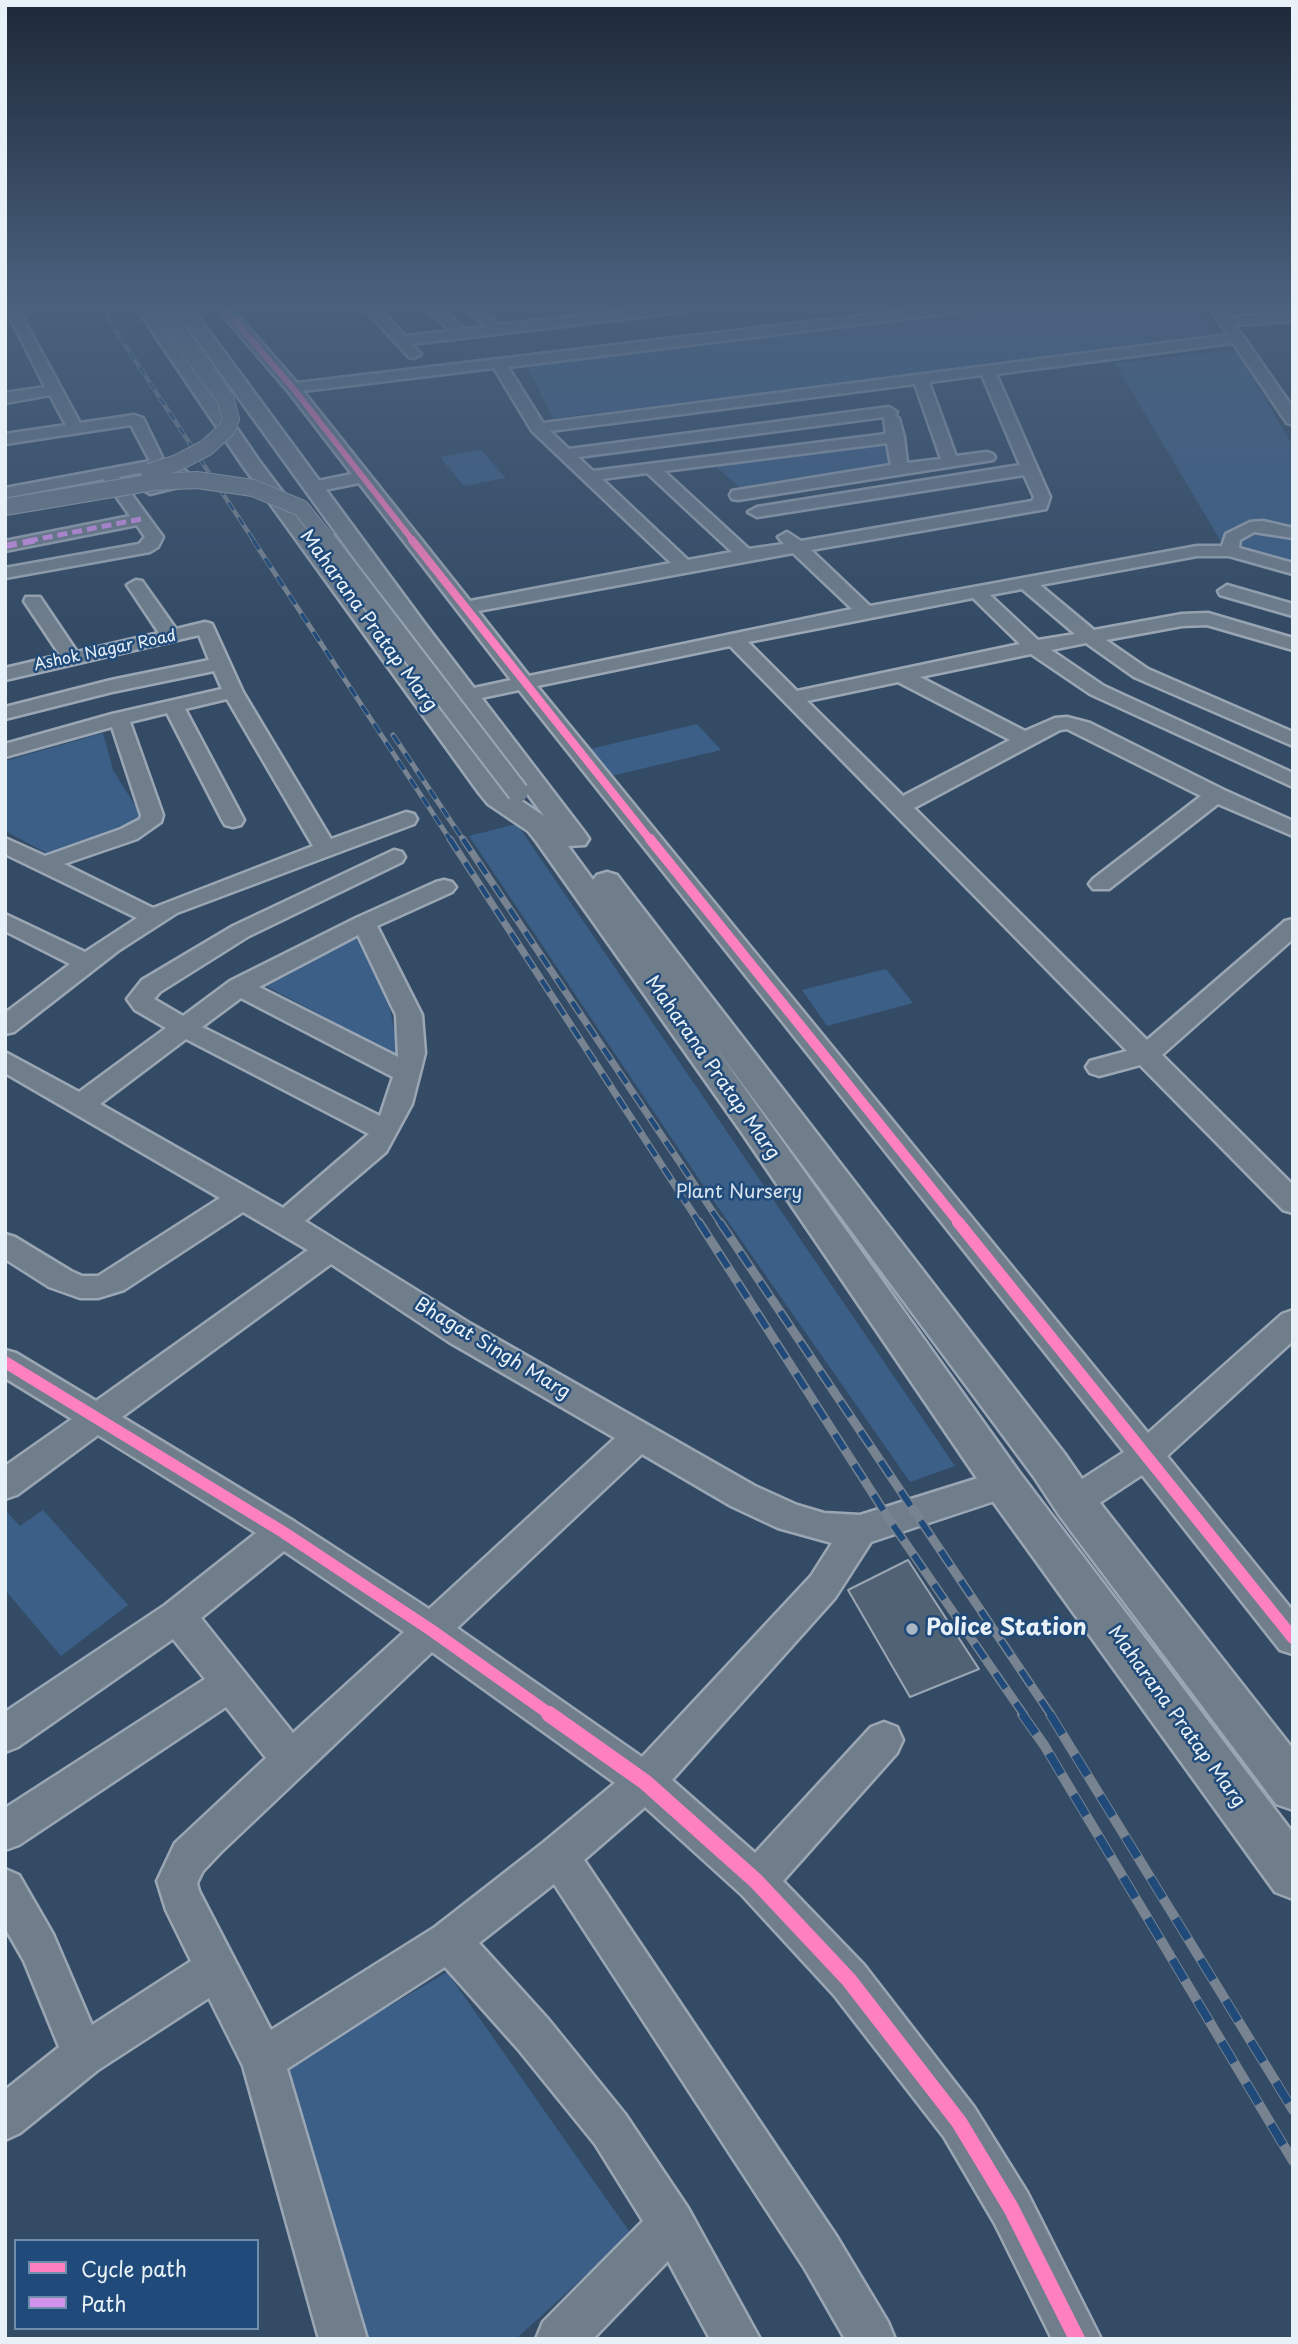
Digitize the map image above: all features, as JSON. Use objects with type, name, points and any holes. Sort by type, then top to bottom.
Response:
[{"type":"main road","name":"Maharana Pratap Marg","points":[[219,416],[489,787],[498,798],[524,805],[701,1028],[865,1222],[1074,1502],[1293,1787]]},
{"type":"main road","name":"Maharana Pratap Marg","points":[[262,416],[467,695],[701,1028],[828,1232],[1004,1484],[1286,1852]]},
{"type":"main road","points":[[288,511],[320,495]]},
{"type":"main road","points":[[828,1232],[865,1222]]},
{"type":"street","points":[[69,416],[75,428]]},
{"type":"street","points":[[5,500],[116,480],[191,457],[218,439],[227,429],[230,416]]},
{"type":"street","points":[[315,416],[524,683],[1293,1638]]},
{"type":"street","points":[[531,416],[538,428],[684,566]]},
{"type":"street","points":[[538,428],[626,416]]},
{"type":"street","points":[[566,454],[855,416]]},
{"type":"street","points":[[890,416],[900,469]]},
{"type":"street","points":[[934,416],[950,462]]},
{"type":"street","points":[[466,608],[684,566],[1040,505],[1042,497],[1006,416]]},
{"type":"street","points":[[5,439],[137,421],[154,457]]},
{"type":"street","points":[[589,476],[896,437]]},
{"type":"street","points":[[697,461],[798,546],[866,612]]},
{"type":"street","points":[[728,487],[950,462],[1025,461]]},
{"type":"street","points":[[757,512],[1025,461]]},
{"type":"street","points":[[5,493],[159,464],[171,467],[181,475],[168,485],[5,514]]},
{"type":"street","points":[[650,467],[746,555]]},
{"type":"street","points":[[5,573],[144,548],[152,543],[154,537],[109,475]]},
{"type":"street","points":[[320,495],[362,477]]},
{"type":"street","points":[[5,507],[177,480],[234,483],[287,500],[310,517],[524,805]]},
{"type":"street","points":[[5,546],[141,519]]},
{"type":"street","points":[[1230,551],[1232,538],[1250,527],[1263,526],[1293,533]]},
{"type":"street","points":[[467,695],[866,612],[1197,551],[1230,551],[1293,569]]},
{"type":"street","points":[[1025,582],[1090,638],[1159,682],[1289,734]]},
{"type":"street","points":[[136,585],[172,636]]},
{"type":"street","points":[[976,591],[1034,647],[1097,690],[1293,781]]},
{"type":"street","points":[[1227,591],[1293,610]]},
{"type":"street","points":[[33,601],[71,657]]},
{"type":"street","points":[[794,698],[1034,647],[1195,618],[1219,622],[1293,644]]},
{"type":"street","name":"Ashok Nagar Road","points":[[5,674],[205,628],[222,663]]},
{"type":"street","points":[[734,639],[1293,1203]]},
{"type":"street","points":[[5,713],[111,686],[222,663],[233,692],[326,849]]},
{"type":"street","points":[[902,676],[1024,739]]},
{"type":"street","points":[[5,751],[119,718],[233,692]]},
{"type":"street","points":[[173,706],[233,820]]},
{"type":"street","points":[[43,864],[129,834],[150,822],[152,815],[119,718]]},
{"type":"street","points":[[901,806],[1055,724],[1083,727],[1216,795],[1292,827]]},
{"type":"street","points":[[1101,884],[1216,795]]},
{"type":"street","points":[[5,1026],[87,963],[154,917],[202,893],[406,819]]},
{"type":"street","points":[[5,845],[154,917]]},
{"type":"street","points":[[386,1131],[184,1028],[140,999],[143,993],[180,966],[241,931],[394,857]]},
{"type":"street","points":[[80,1105],[239,987],[364,923],[444,887]]},
{"type":"street","points":[[5,920],[87,963]]},
{"type":"street","points":[[284,1223],[360,1160],[386,1131],[399,1104],[412,1036],[404,1000],[364,923]]},
{"type":"street","points":[[1099,1068],[1145,1055],[1293,926]]},
{"type":"street","points":[[239,987],[407,1073]]},
{"type":"street","name":"Bhagat Singh Marg","points":[[5,1061],[330,1249],[460,1333],[743,1496],[790,1518],[824,1528],[860,1530],[1004,1484]]},
{"type":"street","points":[[5,1245],[60,1279],[80,1287],[98,1287],[113,1282],[242,1198]]},
{"type":"street","points":[[5,1485],[330,1249]]},
{"type":"street","points":[[1074,1502],[1146,1455],[1293,1322]]},
{"type":"street","points":[[5,1362],[283,1532],[430,1630],[645,1782],[756,1881],[849,1980],[959,2122],[1011,2208],[1066,2333]]},
{"type":"street","points":[[343,2339],[262,2060],[180,1896],[177,1881],[189,1857],[290,1759],[640,1436]]},
{"type":"street","points":[[262,2060],[449,1941],[558,1856],[645,1782],[823,1587],[860,1530]]},
{"type":"street","points":[[5,1734],[177,1616],[283,1532]]},
{"type":"street","points":[[177,1616],[290,1759]]},
{"type":"street","points":[[5,1831],[229,1684]]},
{"type":"street","points":[[756,1881],[884,1740]]},
{"type":"street","points":[[558,1856],[821,2253],[871,2339]]},
{"type":"street","points":[[5,1889],[40,1948],[83,2055]]},
{"type":"street","points":[[449,1941],[533,2034],[610,2129],[672,2224],[736,2339]]},
{"type":"street","points":[[5,2118],[83,2055],[217,1969]]},
{"type":"street","points":[[560,2339],[672,2224]]},
{"type":"green space","points":[[1147,416],[1275,416],[1293,446],[1293,561],[1220,540]]},
{"type":"green space","points":[[892,439],[896,466],[743,490],[712,463]]},
{"type":"green space","points":[[481,450],[506,478],[464,486],[440,457]]},
{"type":"green space","points":[[697,724],[721,750],[611,776],[590,749]]},
{"type":"green space","points":[[103,733],[113,770],[143,818],[52,856],[5,831],[5,761]]},
{"type":"green space","name":"Plant Nursery","points":[[517,824],[955,1466],[910,1482],[711,1197],[469,836]]},
{"type":"green space","points":[[357,935],[386,991],[400,1057],[264,985]]},
{"type":"green space","points":[[886,969],[913,1003],[827,1026],[802,990]]},
{"type":"green space","points":[[5,1510],[20,1526],[43,1510],[128,1605],[61,1656],[5,1590]]},
{"type":"green space","points":[[447,1972],[631,2234],[516,2339],[365,2339],[288,2066]]},
{"type":"building","name":"Police Station","points":[[908,1560],[979,1669],[910,1697],[848,1590]]},
{"type":"railway","points":[[172,416],[254,541]]},
{"type":"railway","points":[[253,540],[451,841]]},
{"type":"railway","points":[[393,735],[464,841]]},
{"type":"railway","points":[[450,839],[700,1224]]},
{"type":"railway","points":[[463,839],[721,1224]]},
{"type":"railway","points":[[699,1222],[891,1522],[1024,1715]]},
{"type":"railway","points":[[720,1222],[1051,1715]]},
{"type":"railway","points":[[1022,1714],[1044,1745],[1293,2161]]},
{"type":"railway","points":[[1050,1714],[1293,2110]]},
{"type":"marked path","points":[[5,546],[141,519]]},
{"type":"cycle path","points":[[315,416],[524,683],[1293,1638]]},
{"type":"cycle path","points":[[5,1362],[283,1532],[431,1630],[645,1782],[756,1881],[849,1980],[959,2122],[1011,2208],[1077,2339]]},
{"type":"place","name":"Police Station","points":[[912,1629]]}]
